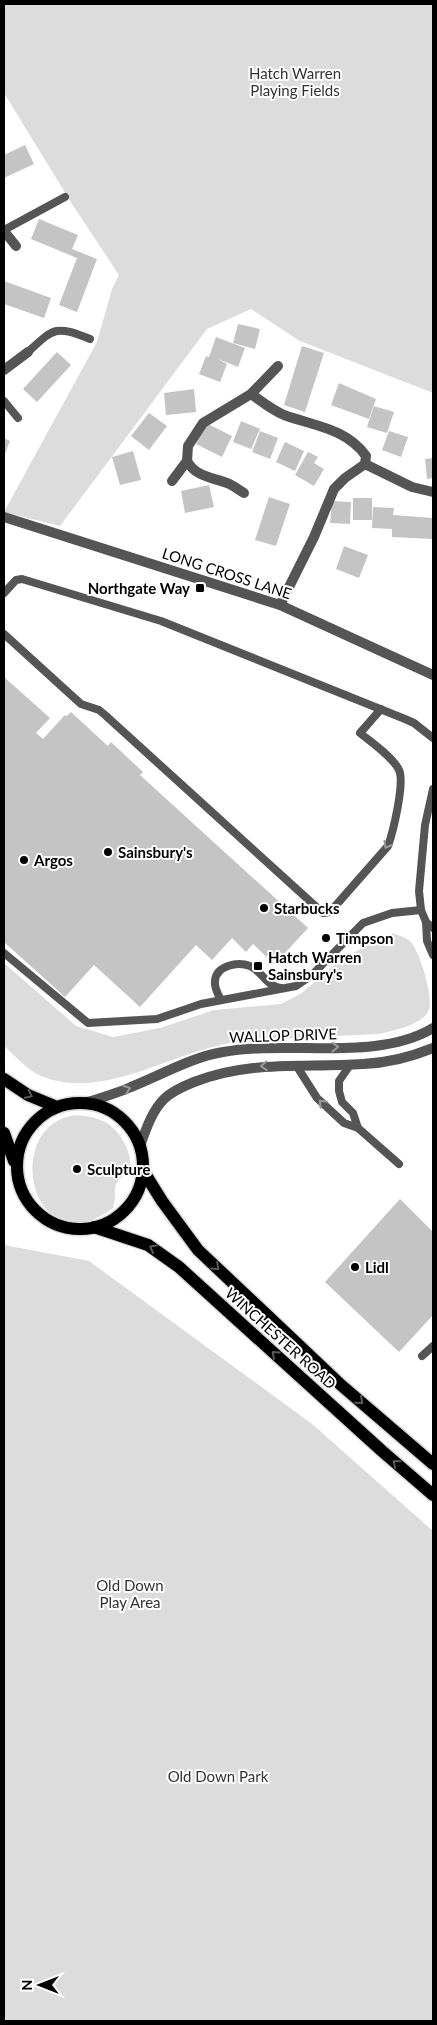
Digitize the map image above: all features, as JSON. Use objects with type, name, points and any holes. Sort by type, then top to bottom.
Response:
[{"type":"main road","points":[[4,1080],[28,1095],[57,1108]]},
{"type":"main road","points":[[4,1132],[27,1201],[42,1217],[61,1226],[94,1228],[112,1221],[127,1210],[137,1195],[144,1172],[140,1146],[126,1125],[113,1114],[100,1107],[81,1104],[57,1108],[38,1116],[27,1127],[18,1148],[17,1168]]},
{"type":"main road","name":"WINCHESTER ROAD","points":[[144,1172],[162,1201],[198,1250],[341,1385],[433,1464]]},
{"type":"main road","name":"WINCHESTER ROAD","points":[[94,1228],[148,1245],[179,1266],[433,1495]]},
{"type":"street","points":[[4,230],[16,246]]},
{"type":"street","points":[[4,370],[28,352]]},
{"type":"street","points":[[172,481],[187,461],[188,446],[203,423],[250,394],[278,366]]},
{"type":"street","points":[[250,394],[282,414],[346,436],[358,445],[366,456],[365,464],[345,478],[334,490],[314,537],[280,605]]},
{"type":"street","points":[[187,461],[191,468],[200,475],[229,484],[244,493]]},
{"type":"street","points":[[365,464],[412,488],[433,492]]},
{"type":"street","name":"LONG CROSS LANE","points":[[4,517],[280,605],[433,674]]},
{"type":"street","name":"WALLOP DRIVE","points":[[81,1104],[129,1088],[170,1070],[221,1052],[267,1048],[366,1046],[404,1040],[433,1028]]},
{"type":"street","name":"WALLOP DRIVE","points":[[140,1146],[160,1103],[166,1097],[186,1086],[235,1070],[296,1065],[350,1065],[391,1061],[433,1048]]},
{"type":"lane","points":[[4,230],[65,197]]},
{"type":"lane","points":[[28,352],[50,331],[68,330],[90,338]]},
{"type":"lane","points":[[4,401],[18,418]]},
{"type":"lane","points":[[4,593],[16,580],[22,578],[122,609],[222,645],[381,709],[414,723],[433,738]]},
{"type":"lane","points":[[4,634],[81,704],[99,710],[106,715],[323,913],[330,912],[388,846],[392,833],[401,775],[397,766],[360,733],[381,709]]},
{"type":"lane","points":[[433,789],[419,891],[426,922],[427,941],[433,955]]},
{"type":"lane","points":[[4,954],[88,1023],[157,1019],[202,1004],[296,986],[312,975],[363,923],[392,913],[422,910]]},
{"type":"lane","points":[[426,922],[433,928]]},
{"type":"lane","points":[[221,1000],[214,982],[216,975],[228,966],[239,964],[250,966],[259,972],[272,986],[283,989]]},
{"type":"lane","points":[[296,1065],[317,1098],[344,1123],[358,1128],[399,1164]]},
{"type":"lane","points":[[350,1065],[339,1081],[339,1091],[342,1102],[353,1113],[358,1128]]},
{"type":"lane","points":[[422,1356],[433,1346]]},
{"type":"green space","name":"Hatch Warren Playing Fields","points":[[4,4],[433,4],[433,393],[300,341],[251,309],[207,329],[60,526],[4,512],[97,342],[112,289],[119,275],[72,204],[4,93]]},
{"type":"green space","points":[[393,933],[411,942],[415,948],[426,977],[430,998],[430,1006],[424,1017],[399,1029],[379,1034],[247,1040],[205,1049],[123,1077],[80,1083],[60,1081],[39,1075],[25,1066],[4,1046],[4,963],[76,1026],[113,1037],[160,1028],[214,1010],[281,1004],[302,993],[341,959]]},
{"type":"green space","points":[[76,1115],[100,1120],[109,1125],[120,1136],[130,1157],[130,1172],[118,1180],[116,1184],[113,1208],[85,1222],[62,1220],[45,1208],[35,1188],[33,1164],[38,1142],[52,1124]]},
{"type":"green space","name":"Old Down Park","points":[[4,1245],[89,1261],[312,1424],[433,1531],[433,2021],[4,2021]]},
{"type":"building","points":[[25,145],[34,164],[4,178],[4,155]]},
{"type":"building","points":[[39,219],[78,235],[72,249],[97,259],[77,312],[59,305],[77,258],[31,239]]},
{"type":"building","points":[[4,281],[51,298],[44,318],[4,304]]},
{"type":"building","points":[[238,324],[260,329],[255,349],[233,343]]},
{"type":"building","points":[[216,337],[245,348],[238,367],[218,359],[227,364],[220,382],[199,374],[206,356],[209,357]]},
{"type":"building","points":[[302,346],[324,353],[305,412],[284,405]]},
{"type":"building","points":[[57,352],[71,365],[37,402],[23,389]]},
{"type":"building","points":[[339,383],[376,399],[369,419],[331,405]]},
{"type":"building","points":[[194,389],[196,412],[166,415],[164,393]]},
{"type":"building","points":[[374,406],[394,412],[387,433],[367,427]]},
{"type":"building","points":[[149,413],[167,426],[149,450],[131,436]]},
{"type":"building","points":[[241,421],[260,429],[251,449],[233,442]]},
{"type":"building","points":[[206,423],[232,436],[222,457],[196,444]]},
{"type":"building","points":[[260,431],[278,438],[270,459],[252,452]]},
{"type":"building","points":[[389,431],[408,437],[401,457],[382,450]]},
{"type":"building","points":[[4,438],[10,441],[4,456]]},
{"type":"building","points":[[285,442],[304,451],[295,471],[276,462]]},
{"type":"building","points":[[133,451],[141,480],[120,485],[112,457]]},
{"type":"building","points":[[308,452],[318,457],[314,463],[324,469],[314,486],[295,475]]},
{"type":"building","points":[[433,458],[433,478],[427,479],[425,459]]},
{"type":"building","points":[[209,485],[214,507],[185,513],[181,491]]},
{"type":"building","points":[[269,497],[290,504],[276,546],[255,540]]},
{"type":"building","points":[[353,498],[372,498],[372,520],[353,520]]},
{"type":"building","points":[[332,501],[351,502],[350,524],[330,523]]},
{"type":"building","points":[[373,507],[394,508],[393,515],[433,518],[433,539],[392,537],[392,529],[372,528]]},
{"type":"building","points":[[344,546],[368,555],[359,578],[336,569]]},
{"type":"building","name":"Sainsbury's","points":[[4,677],[50,718],[36,733],[43,739],[65,715],[67,716],[71,712],[108,746],[111,742],[143,772],[140,775],[308,928],[283,955],[278,950],[269,959],[253,944],[246,952],[232,938],[212,960],[196,945],[140,1007],[94,965],[65,997],[4,942]]},
{"type":"building","points":[[400,1199],[433,1232],[433,1315],[399,1352],[325,1282]]},
{"type":"place","name":"Northgate Way","points":[[200,588]]},
{"type":"place","name":"Sainsbury's","points":[[108,852]]},
{"type":"place","name":"Argos","points":[[24,860]]},
{"type":"place","name":"Starbucks","points":[[264,908]]},
{"type":"place","name":"Timpson","points":[[326,938]]},
{"type":"place","name":"Hatch Warren Sainsbury's","points":[[258,966]]},
{"type":"place","name":"Sculpture","points":[[77,1169]]},
{"type":"place","name":"Lidl","points":[[355,1267]]},
{"type":"park label","name":"Old Down Play Area","points":[[130,1594]]}]
